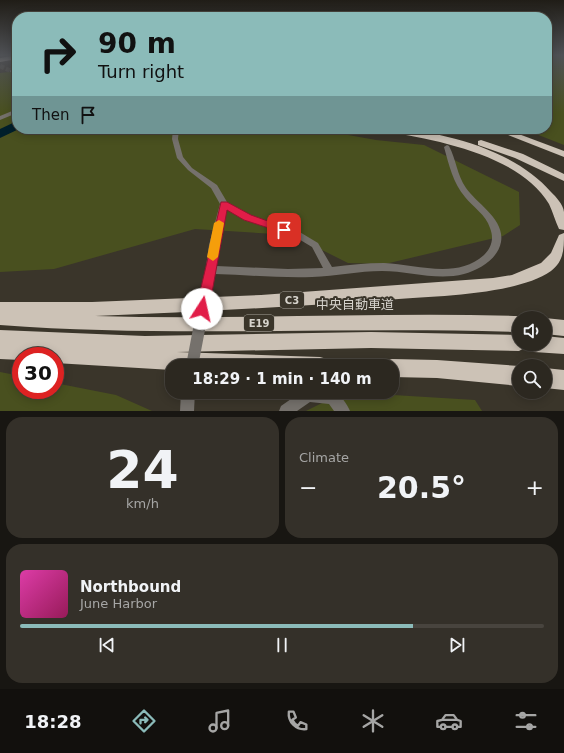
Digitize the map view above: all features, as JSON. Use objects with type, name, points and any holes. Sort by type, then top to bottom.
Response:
[{"type":"highway","points":[[415,134],[459,142],[502,160],[527,176],[548,195],[556,206],[564,226]]},
{"type":"highway","points":[[441,134],[458,137],[500,149],[564,178]]},
{"type":"highway","points":[[511,134],[564,155]]},
{"type":"highway","name":"C3","points":[[0,309],[92,309],[261,302],[457,288],[493,284],[514,281],[546,267],[557,256],[564,238]]},
{"type":"highway","name":"中央自動車道","points":[[0,318],[94,325],[375,321],[512,324]]},
{"type":"highway","points":[[552,327],[564,328]]},
{"type":"highway","name":"E19","points":[[0,338],[145,344],[371,340],[512,343]]},
{"type":"highway","points":[[552,345],[564,346]]},
{"type":"highway","points":[[0,350],[106,358],[165,360]]},
{"type":"highway","points":[[399,368],[438,369],[512,375]]},
{"type":"highway","points":[[552,379],[564,380]]},
{"type":"street","points":[[0,118],[12,113]]},
{"type":"street","points":[[176,134],[175,139],[180,158],[190,169],[214,187],[224,204],[248,218],[295,233],[314,245],[329,271]]},
{"type":"street","points":[[209,275],[297,273],[382,267],[450,272],[462,270],[483,260],[495,247],[497,240],[494,226],[487,215],[463,189],[455,172],[447,147]]},
{"type":"street","points":[[193,359],[214,245],[224,204]]},
{"type":"street","points":[[286,411],[308,395],[332,398],[343,411]]},
{"type":"street","points":[[187,411],[188,399]]},
{"type":"green space","points":[[0,74],[12,74],[12,134],[343,134],[376,140],[424,145],[519,192],[520,225],[503,236],[385,264],[348,263],[292,235],[195,229],[54,269],[0,272]]},
{"type":"green space","points":[[552,74],[564,74],[564,145],[536,134],[552,134]]},
{"type":"green space","points":[[0,372],[12,374],[12,399],[64,399],[64,385],[116,395],[152,411],[0,411]]},
{"type":"green space","points":[[399,395],[475,400],[482,411],[306,411],[330,399],[399,399]]},
{"type":"waterway","points":[[0,134],[12,128]]},
{"type":"slow traffic","points":[[213,257],[219,223]]},
{"type":"route","points":[[202,309],[211,270],[214,245],[224,204],[248,218],[284,230]]}]
